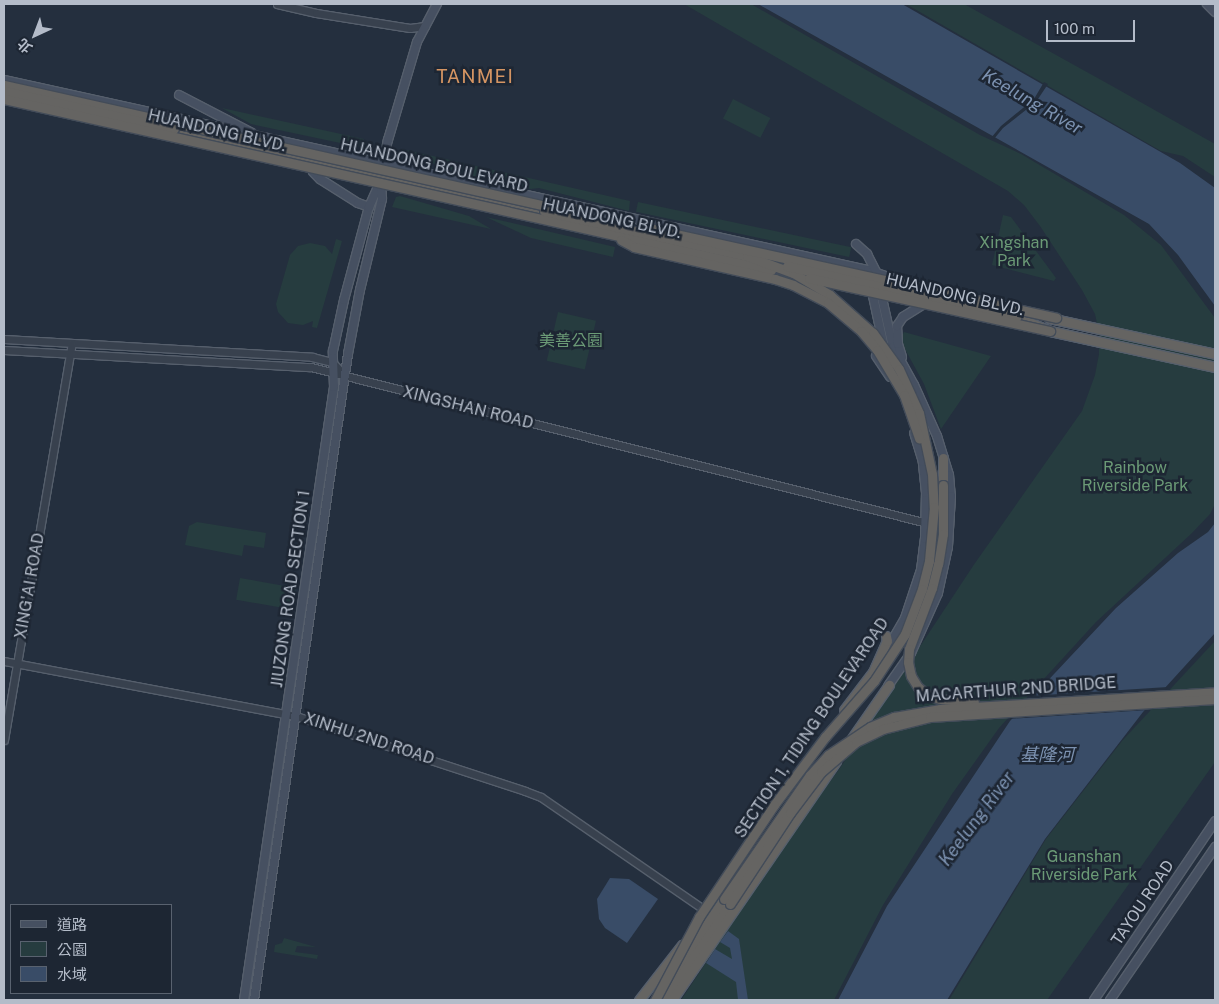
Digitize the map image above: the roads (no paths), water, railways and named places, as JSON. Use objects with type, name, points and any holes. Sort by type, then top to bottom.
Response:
[{"type":"highway","name":"HUANDONG BOULEVARD","points":[[4,85],[1056,318]]},
{"type":"highway","points":[[4,91],[1016,317],[1050,331],[1215,367]]},
{"type":"highway","name":"HUANDONG BLVD.","points":[[4,100],[1050,331]]},
{"type":"highway","points":[[215,139],[236,153]]},
{"type":"highway","points":[[519,200],[544,211],[746,256],[773,264],[813,283],[861,320],[887,351],[908,388],[927,443],[932,474],[932,534],[922,589],[904,634],[874,682],[825,737],[763,821],[698,917],[652,1000]]},
{"type":"highway","points":[[571,206],[601,224]]},
{"type":"highway","points":[[610,234],[634,247],[784,282],[809,293],[840,312],[861,331],[877,350],[900,387],[915,422],[922,447],[926,475],[928,512],[923,562],[916,590],[898,635],[868,680],[823,730],[764,811],[693,915],[652,1000]]},
{"type":"highway","points":[[650,246],[668,239]]},
{"type":"highway","points":[[1016,317],[1056,318],[1215,354]]},
{"type":"highway","points":[[943,458],[943,534],[938,564],[932,588],[909,649],[908,662],[911,676],[918,687],[929,696],[992,706]]},
{"type":"highway","points":[[873,672],[887,641],[886,636]]},
{"type":"highway","name":"SECTION 1, TIDING BOULEVAROAD","points":[[639,1000],[681,945],[873,672]]},
{"type":"highway","points":[[672,1000],[889,685]]},
{"type":"highway","name":"MACARTHUR 2ND BRIDGE","points":[[727,902],[810,774],[828,755],[848,740],[894,717],[940,709],[1215,692]]},
{"type":"highway","name":"MACARTHUR 2ND BRIDGE","points":[[727,902],[790,812],[821,772],[856,742],[883,729],[930,717],[1215,699]]},
{"type":"highway","points":[[652,1000],[727,902]]},
{"type":"highway","points":[[664,1000],[727,902]]},
{"type":"main road","points":[[1207,4],[1215,12]]},
{"type":"main road","name":"JIUZONG ROAD SECTION 1","points":[[254,1000],[334,387],[332,362],[344,300],[369,207],[379,185],[388,140],[417,42],[435,7]]},
{"type":"main road","points":[[4,80],[872,271],[962,298],[1215,354]]},
{"type":"main road","points":[[31,108],[36,88]]},
{"type":"main road","points":[[179,95],[253,134]]},
{"type":"main road","points":[[4,100],[31,108],[313,172],[1215,367]]},
{"type":"main road","points":[[313,172],[320,179],[358,203],[369,207]]},
{"type":"main road","name":"JIUZONG ROAD SECTION 1","points":[[244,1000],[292,715],[356,308],[382,199],[379,185]]},
{"type":"main road","points":[[856,244],[867,254],[881,294],[893,347],[927,412],[949,475],[950,524],[944,571],[928,619],[911,653],[889,685]]},
{"type":"main road","name":"SECTION 1, TIDING BOULEVAROAD","points":[[872,271],[872,292],[888,364],[911,420],[923,462],[926,493],[925,539],[921,570],[905,618],[888,650],[873,672]]},
{"type":"main road","points":[[903,364],[898,344],[897,326],[902,317],[924,304]]},
{"type":"main road","points":[[837,313],[860,331],[870,343],[883,369],[896,385]]},
{"type":"main road","points":[[913,573],[914,580],[905,607],[905,618],[914,620],[928,619]]},
{"type":"main road","name":"TAYOU ROAD","points":[[1094,1000],[1215,821]]},
{"type":"main road","name":"TAYOU ROAD","points":[[1111,1000],[1215,846]]},
{"type":"street","points":[[277,4],[410,28],[425,26]]},
{"type":"street","points":[[4,339],[312,357],[332,362],[346,377]]},
{"type":"street","name":"XING'AI ROAD","points":[[4,740],[72,344]]},
{"type":"street","name":"XINGSHAN ROAD","points":[[4,350],[296,366],[332,372],[923,522]]},
{"type":"street","name":"XINHU 2ND ROAD","points":[[4,661],[292,715],[541,798],[699,906]]},
{"type":"water","name":"Keelung River","points":[[758,4],[902,4],[1180,163],[1215,188],[1215,306],[1178,255],[1149,224]]},
{"type":"water","name":"基隆河","points":[[1215,523],[1215,633],[1143,712],[1045,839],[947,1000],[838,1000],[887,906],[1010,721],[1116,608],[1178,553],[1208,532]]},
{"type":"water","points":[[610,878],[629,879],[658,899],[627,943],[605,928],[599,919],[597,899]]},
{"type":"water","points":[[728,931],[739,939],[748,1000],[738,1000],[736,982],[706,963],[715,949],[732,959],[730,948],[720,942]]},
{"type":"district","name":"TANMEI","points":[[475,77]]},
{"type":"park label","name":"Xingshan Park","points":[[1014,252]]},
{"type":"park label","name":"美善公園","points":[[571,341]]},
{"type":"park label","name":"Rainbow Riverside Park","points":[[1135,477]]},
{"type":"park label","name":"Guanshan Riverside Park","points":[[1084,866]]}]
